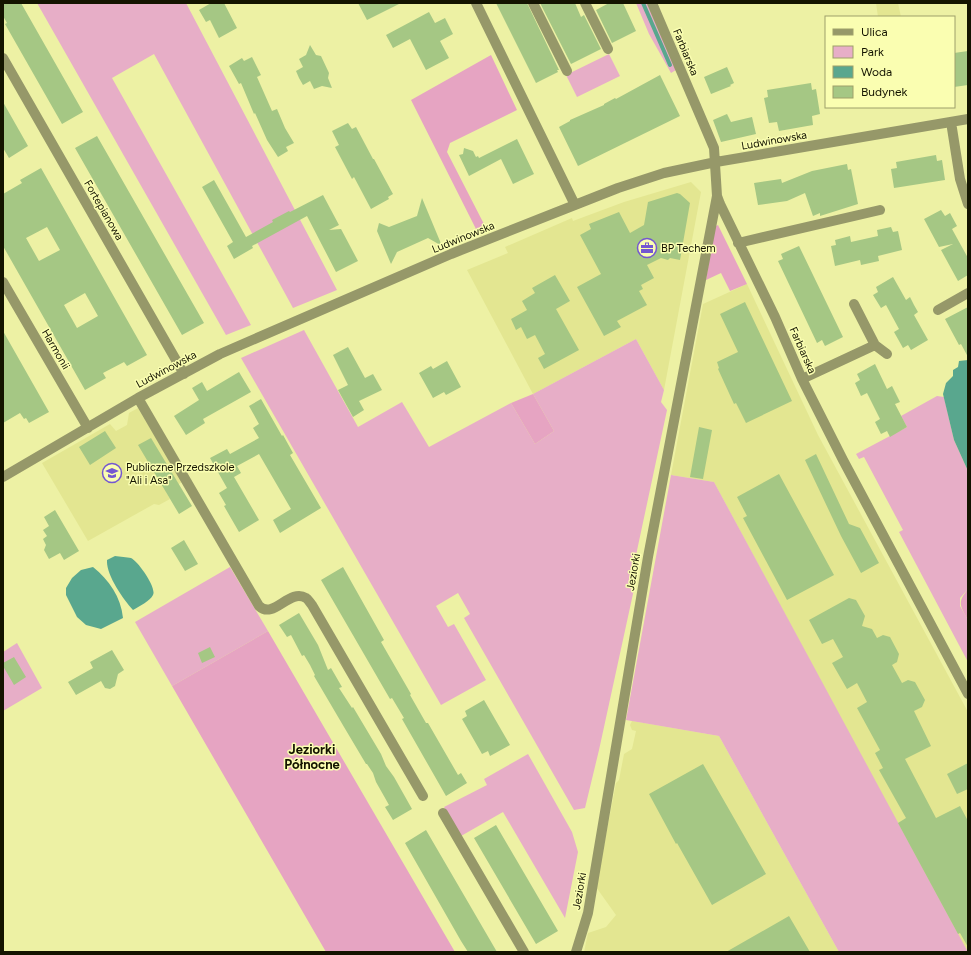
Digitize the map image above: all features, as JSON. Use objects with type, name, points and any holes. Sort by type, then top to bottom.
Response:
[{"type":"street","points":[[476,3],[575,205]]},
{"type":"street","points":[[533,3],[567,71]]},
{"type":"street","points":[[585,3],[608,49]]},
{"type":"street","name":"Farbiarska","points":[[652,3],[714,148],[717,196],[738,243],[775,317],[802,379],[843,460],[968,694]]},
{"type":"street","name":"Fortepianowa","points":[[3,58],[184,374]]},
{"type":"street","name":"Ludwinowska","points":[[3,477],[138,398],[220,354],[451,254],[618,188],[664,173],[716,162],[968,120]]},
{"type":"street","points":[[951,122],[960,179],[968,204]]},
{"type":"street","name":"Jeziorki","points":[[576,952],[588,913],[648,557],[717,196]]},
{"type":"street","points":[[738,243],[880,210]]},
{"type":"street","name":"Harmonii","points":[[3,282],[88,428]]},
{"type":"street","points":[[938,310],[968,293]]},
{"type":"street","points":[[854,304],[875,345],[887,354]]},
{"type":"street","points":[[802,379],[875,345]]},
{"type":"street","points":[[138,398],[259,606],[265,610],[269,610],[293,597],[300,596],[306,598],[312,605],[424,796]]},
{"type":"street","points":[[442,813],[524,952]]},
{"type":"shaded area","points":[[876,3],[898,3],[901,16],[878,16]]},
{"type":"shaded area","points":[[491,55],[517,110],[450,143],[447,152],[486,228],[477,231],[411,100]]},
{"type":"shaded area","points":[[691,182],[701,192],[664,390],[636,339],[533,394],[467,270],[508,253],[505,247],[572,218],[573,221],[624,202]]},
{"type":"shaded area","points":[[718,225],[747,284],[730,291],[721,273],[706,280],[714,230]]},
{"type":"shaded area","points":[[747,284],[818,435],[968,712],[968,952],[912,851],[714,482],[671,475],[703,304]]},
{"type":"shaded area","points":[[533,394],[554,431],[535,444],[511,403]]},
{"type":"shaded area","name":"Publiczne Przedszkole \"Ali i Asa\"","points":[[138,408],[182,482],[166,492],[170,499],[159,505],[154,504],[88,541],[42,463],[110,424],[116,431],[127,425],[129,413]]},
{"type":"shaded area","points":[[968,589],[968,620],[963,611],[961,601]]},
{"type":"shaded area","points":[[268,631],[455,952],[326,952],[172,686]]},
{"type":"shaded area","points":[[632,721],[719,736],[839,952],[584,952],[588,933],[606,927],[616,915],[596,887],[616,783],[619,780],[624,754],[632,749],[636,731],[632,730],[630,725]]},
{"type":"green space","points":[[37,3],[186,3],[337,290],[293,308],[154,54],[112,78],[251,325],[226,335]]},
{"type":"green space","points":[[636,3],[647,3],[676,70],[671,73],[649,34]]},
{"type":"green space","points":[[609,54],[620,76],[577,97],[566,75]]},
{"type":"green space","points":[[304,330],[358,427],[402,402],[429,447],[511,403],[535,444],[554,431],[533,394],[636,339],[664,390],[661,402],[667,410],[632,574],[636,580],[585,808],[574,810],[464,618],[470,614],[458,593],[436,606],[448,627],[454,624],[486,680],[441,705],[241,358]]},
{"type":"green space","points":[[937,396],[944,397],[954,440],[968,471],[968,589],[960,598],[960,606],[968,620],[968,662],[899,532],[903,530],[864,457],[859,459],[856,454],[907,427],[901,416]]},
{"type":"green space","points":[[671,475],[714,482],[968,952],[839,952],[719,736],[626,720]]},
{"type":"green space","points":[[230,567],[268,631],[172,686],[135,622]]},
{"type":"green space","points":[[17,643],[42,688],[3,711],[3,652]]},
{"type":"green space","points":[[528,754],[572,832],[578,852],[565,918],[503,812],[461,836],[444,807],[487,785],[484,779]]},
{"type":"water","points":[[968,360],[968,471],[954,440],[943,394],[946,383],[953,376],[953,370],[958,367],[959,361]]},
{"type":"water","points":[[115,556],[131,558],[134,560],[150,581],[152,587],[152,597],[133,610],[120,593],[109,573],[107,560]]},
{"type":"water","points":[[93,567],[109,583],[117,596],[122,610],[123,618],[101,629],[86,625],[77,617],[66,595],[66,588],[72,578],[81,570]]},
{"type":"building","points":[[3,3],[21,3],[83,112],[62,124],[5,24],[7,23],[3,16]]},
{"type":"building","points":[[211,3],[224,3],[237,28],[219,38],[210,20],[206,22],[199,10]]},
{"type":"building","points":[[358,3],[401,3],[367,20]]},
{"type":"building","points":[[496,3],[527,3],[559,70],[557,70],[558,72],[536,83]]},
{"type":"building","points":[[540,3],[575,3],[581,17],[584,15],[601,49],[571,64]]},
{"type":"building","points":[[609,3],[623,3],[636,31],[612,43],[596,10]]},
{"type":"building","points":[[429,12],[435,23],[445,18],[453,34],[440,41],[449,58],[426,70],[410,39],[393,48],[386,35]]},
{"type":"building","points":[[310,45],[316,55],[321,56],[329,73],[328,78],[332,88],[322,86],[314,89],[310,81],[303,85],[299,78],[296,71],[303,67],[299,59],[306,55]]},
{"type":"building","points":[[968,51],[968,85],[955,87],[955,53]]},
{"type":"building","points":[[252,57],[261,75],[257,77],[272,111],[277,109],[285,128],[294,143],[286,147],[288,151],[278,157],[267,140],[255,113],[254,114],[241,83],[239,84],[229,66],[242,58],[244,61]]},
{"type":"building","points":[[727,67],[734,83],[730,85],[731,86],[711,94],[704,77]]},
{"type":"building","points":[[660,75],[680,116],[578,166],[559,127]]},
{"type":"building","points":[[811,83],[812,90],[816,89],[820,114],[812,116],[813,125],[779,131],[777,122],[769,123],[764,98],[768,97],[767,90]]},
{"type":"building","points":[[3,102],[28,146],[9,158],[3,148]]},
{"type":"building","points":[[727,114],[731,122],[752,117],[756,134],[721,142],[713,120]]},
{"type":"building","points":[[348,123],[352,129],[356,127],[393,194],[388,197],[389,199],[371,209],[354,177],[352,179],[335,147],[339,145],[332,131]]},
{"type":"building","points":[[97,136],[204,323],[182,335],[75,148]]},
{"type":"building","points":[[517,139],[534,174],[513,184],[501,159],[469,176],[459,155],[463,154],[464,148],[473,151],[476,157],[478,156],[479,158]]},
{"type":"building","points":[[936,155],[937,161],[942,160],[945,180],[894,188],[891,169],[897,168],[896,162]]},
{"type":"building","points":[[847,164],[848,170],[851,169],[858,204],[820,216],[820,213],[813,216],[805,193],[787,201],[758,205],[754,183],[781,179],[782,183],[812,171]]},
{"type":"building","points":[[41,168],[147,355],[127,366],[124,362],[103,373],[106,378],[85,390],[3,246],[3,194],[22,183],[20,180]],"holes":[[[47,227],[60,250],[39,261],[26,238]],[[85,293],[98,316],[77,328],[64,305]]]},
{"type":"building","points":[[214,180],[246,237],[273,222],[272,220],[323,195],[339,225],[329,230],[341,229],[358,261],[336,272],[307,216],[252,246],[253,248],[234,259],[227,246],[233,242],[202,187]]},
{"type":"building","points":[[677,193],[690,203],[680,260],[670,258],[668,260],[661,258],[647,265],[654,278],[641,285],[643,289],[639,291],[647,305],[617,321],[621,327],[604,336],[577,287],[601,274],[580,235],[591,229],[589,224],[619,212],[630,233],[644,225],[648,202]]},
{"type":"building","points":[[422,198],[442,246],[428,238],[397,252],[391,264],[377,231],[379,223],[389,227],[417,216]]},
{"type":"building","points":[[941,210],[945,216],[950,213],[957,226],[952,229],[968,258],[968,275],[958,281],[941,250],[953,244],[939,247],[924,219]]},
{"type":"building","points":[[891,227],[893,232],[898,231],[902,250],[878,256],[879,261],[861,265],[860,260],[835,266],[831,246],[836,245],[835,240],[850,236],[851,242],[878,236],[877,230]]},
{"type":"building","points":[[799,246],[843,337],[825,346],[822,340],[817,343],[778,261],[783,259],[781,254]]},
{"type":"building","points":[[555,275],[570,301],[556,309],[579,350],[544,369],[538,358],[545,354],[535,335],[527,339],[521,327],[516,330],[511,319],[527,310],[522,301],[535,293],[532,288]]},
{"type":"building","points":[[893,277],[906,300],[910,297],[918,312],[914,315],[928,340],[911,350],[908,345],[903,348],[894,332],[899,329],[886,305],[881,308],[873,295],[878,292],[876,287]]},
{"type":"building","points":[[745,302],[792,401],[746,423],[736,403],[734,404],[718,369],[717,362],[738,352],[720,314]]},
{"type":"building","points":[[968,307],[968,357],[961,344],[959,345],[945,319]]},
{"type":"building","points":[[3,331],[49,412],[29,423],[20,413],[3,423]]},
{"type":"building","points":[[348,347],[365,378],[373,374],[382,390],[359,401],[364,410],[353,417],[338,390],[348,385],[333,355]]},
{"type":"building","points":[[447,361],[461,387],[446,395],[444,392],[433,398],[419,373],[431,366],[433,369]]},
{"type":"building","points":[[875,364],[887,389],[892,386],[900,402],[895,404],[907,427],[890,437],[887,431],[881,434],[875,422],[880,419],[867,393],[861,396],[855,383],[860,380],[857,374]]},
{"type":"building","points":[[239,372],[251,392],[203,419],[205,423],[186,435],[174,416],[199,400],[192,388],[202,382],[207,391]]},
{"type":"building","points":[[261,399],[293,453],[290,455],[321,508],[280,533],[273,520],[291,509],[259,454],[237,466],[241,473],[234,477],[259,520],[239,532],[224,506],[226,505],[219,493],[227,488],[210,458],[227,449],[230,454],[259,438],[253,428],[259,424],[249,406]]},
{"type":"building","points":[[699,427],[712,430],[703,479],[690,477]]},
{"type":"building","points":[[105,431],[116,448],[90,465],[79,447]]},
{"type":"building","points":[[151,438],[192,506],[179,514],[138,445]]},
{"type":"building","points":[[816,454],[849,524],[860,528],[879,563],[861,573],[841,536],[805,460]]},
{"type":"building","points":[[779,474],[834,575],[787,600],[743,518],[747,516],[737,497]]},
{"type":"building","points":[[55,510],[79,551],[64,560],[60,553],[49,559],[44,550],[46,545],[43,539],[47,536],[43,530],[49,526],[44,517]]},
{"type":"building","points":[[184,540],[198,564],[185,571],[171,548]]},
{"type":"building","points":[[343,567],[384,640],[381,642],[426,723],[428,723],[458,775],[461,773],[467,783],[446,796],[402,719],[404,718],[392,698],[390,699],[321,580]]},
{"type":"building","points":[[849,598],[856,600],[865,616],[862,626],[872,629],[877,638],[883,635],[890,637],[899,654],[897,662],[892,665],[902,683],[908,680],[915,682],[925,700],[922,707],[914,711],[931,746],[905,759],[936,818],[960,806],[968,821],[968,947],[960,933],[958,934],[898,823],[906,818],[879,770],[883,768],[875,753],[880,750],[857,708],[867,702],[857,683],[847,689],[832,663],[843,657],[833,639],[822,644],[809,620]]},
{"type":"building","points":[[299,613],[318,645],[328,670],[331,668],[342,687],[339,688],[352,708],[353,707],[412,809],[393,820],[385,807],[389,805],[376,782],[373,773],[366,764],[314,676],[315,675],[310,665],[304,655],[302,656],[291,635],[287,637],[279,625]]},
{"type":"building","points":[[210,647],[215,657],[202,663],[198,653]]},
{"type":"building","points":[[112,650],[124,670],[118,674],[115,686],[110,689],[105,688],[101,681],[76,695],[68,682],[93,668],[90,662]]},
{"type":"building","points":[[14,657],[26,677],[14,685],[3,666],[3,663]]},
{"type":"building","points":[[484,700],[510,745],[490,756],[488,751],[482,754],[462,719],[467,716],[465,711]]},
{"type":"building","points":[[968,763],[968,789],[957,794],[947,774]]},
{"type":"building","points":[[703,764],[766,874],[712,905],[649,794]]},
{"type":"building","points":[[496,825],[558,931],[536,944],[474,838]]},
{"type":"building","points":[[426,830],[497,952],[468,952],[461,941],[405,843]]},
{"type":"building","points":[[789,916],[810,952],[726,952]]},
{"type":"waterway","points":[[643,3],[670,65]]},
{"type":"place","name":"BP Techem","points":[[647,248]]},
{"type":"place","name":"Publiczne Przedszkole \"Ali i Asa\"","points":[[112,473]]},
{"type":"district","name":"Jeziorki Północne","points":[[312,756]]}]
